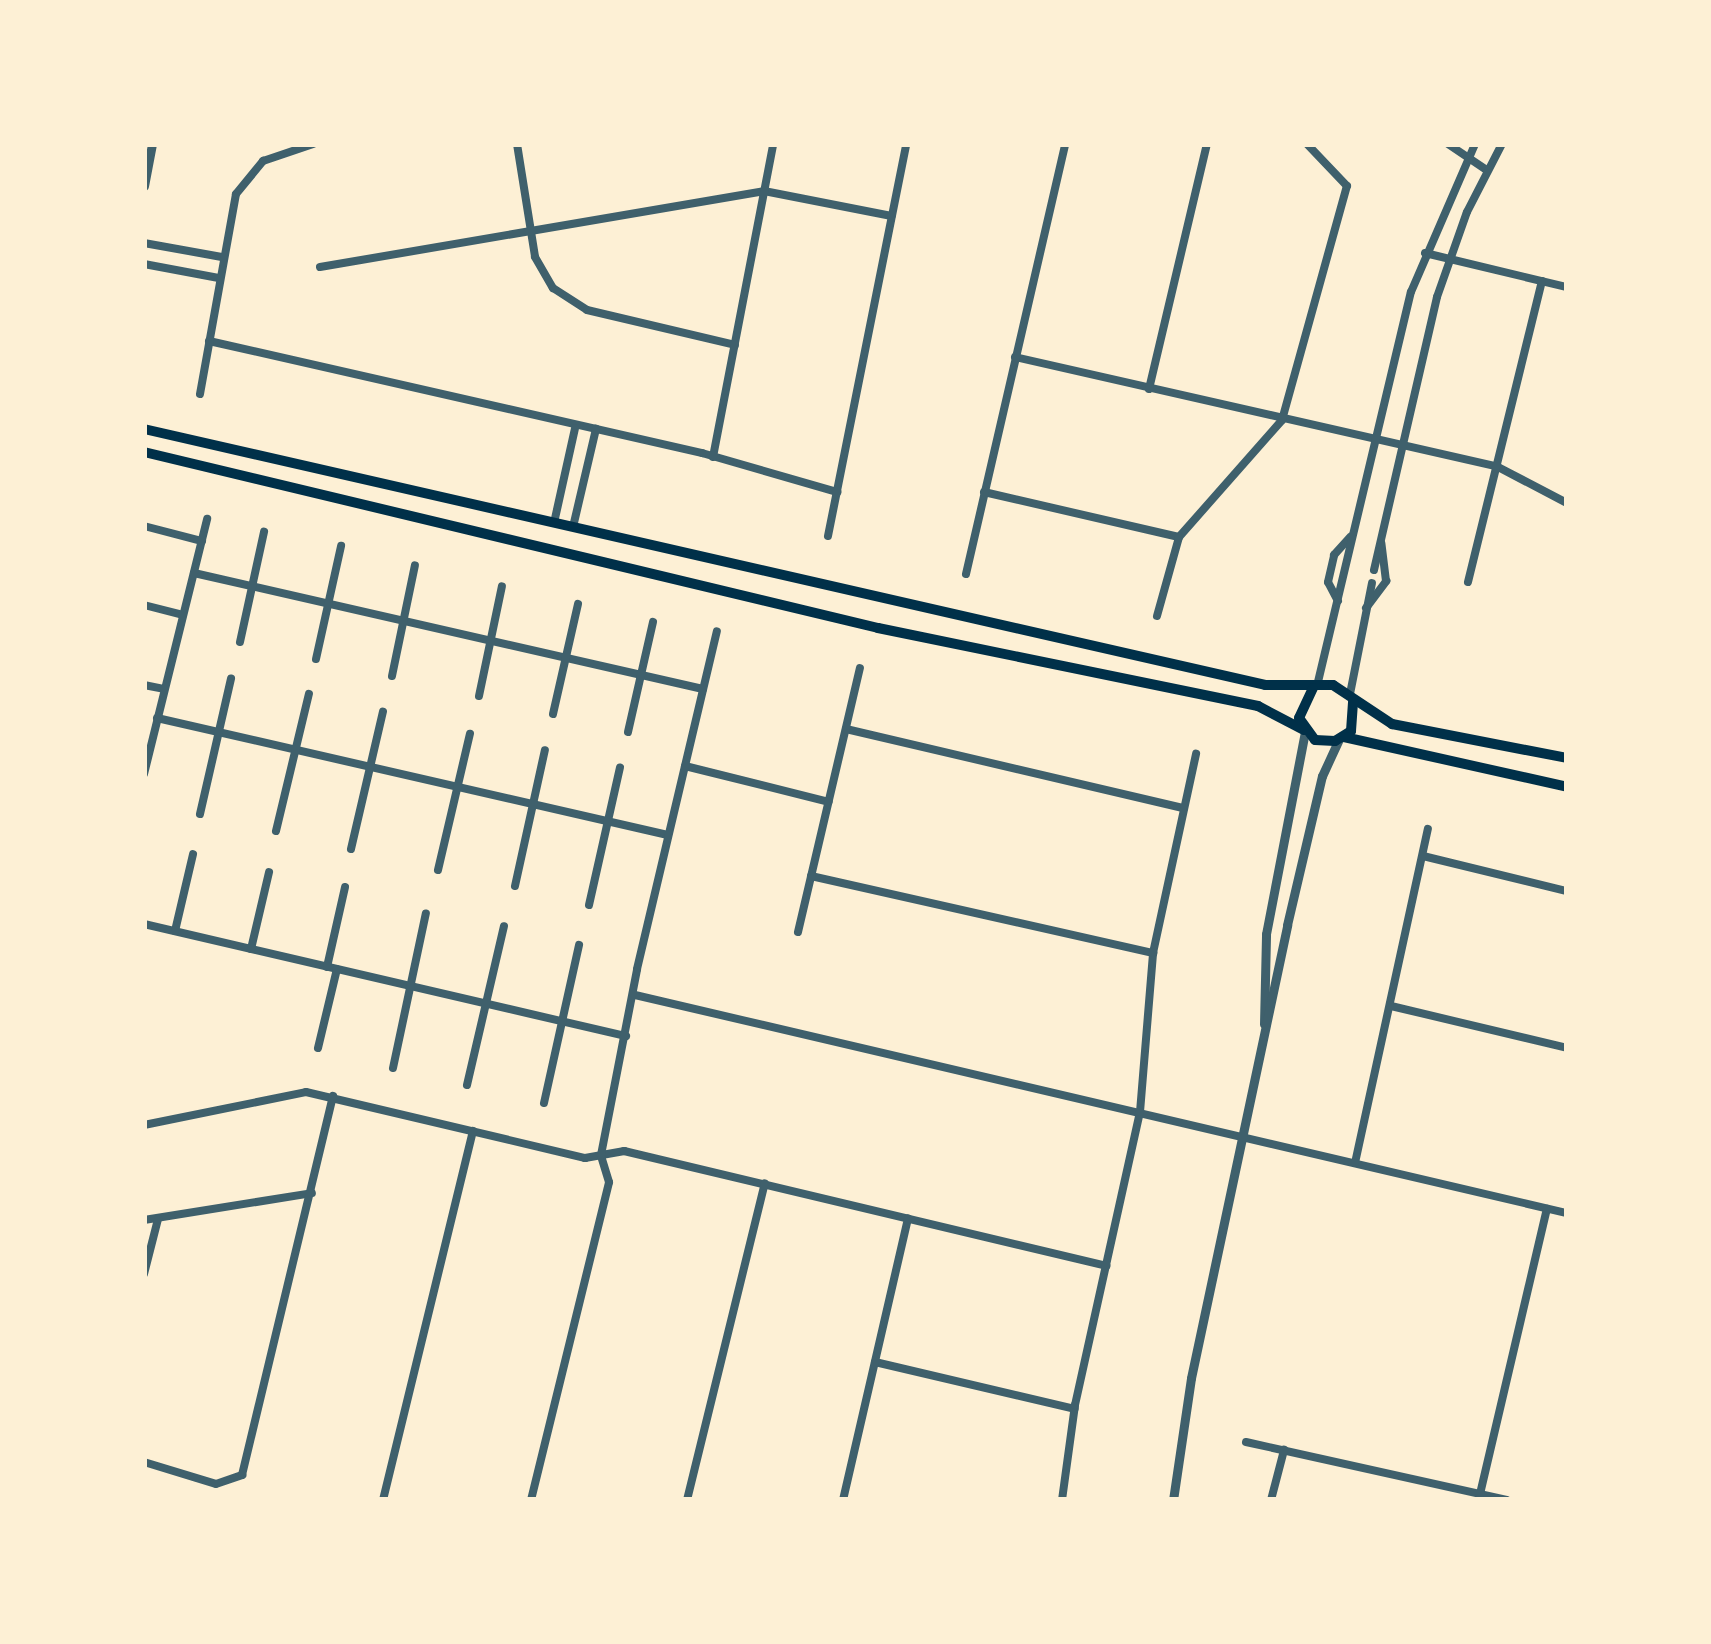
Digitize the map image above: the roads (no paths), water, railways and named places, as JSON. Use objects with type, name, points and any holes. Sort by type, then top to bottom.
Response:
[{"type":"main road","points":[[144,429],[1265,685],[1315,687],[1351,697],[1392,724],[1567,758]]},
{"type":"main road","points":[[144,452],[878,628],[1258,706],[1305,731],[1567,787]]},
{"type":"main road","points":[[1305,731],[1298,709],[1315,687]]},
{"type":"main road","points":[[1341,738],[1355,722],[1351,697]]},
{"type":"street","points":[[144,186],[152,144]]},
{"type":"street","points":[[200,394],[236,194],[263,161],[287,148],[313,144]]},
{"type":"street","points":[[517,144],[530,231],[545,277],[569,302],[735,345]]},
{"type":"street","points":[[713,457],[773,144]]},
{"type":"street","points":[[829,536],[907,144]]},
{"type":"street","points":[[966,574],[1065,144]]},
{"type":"street","points":[[1149,389],[1207,144]]},
{"type":"street","points":[[1156,616],[1179,537],[1282,420],[1347,186],[1307,144]]},
{"type":"street","points":[[1448,144],[1485,169]]},
{"type":"street","points":[[1315,687],[1338,601],[1328,582],[1334,555],[1352,534],[1425,253],[1474,144]]},
{"type":"street","points":[[1374,570],[1449,259],[1485,169],[1502,144]]},
{"type":"street","points":[[320,267],[764,191],[892,216]]},
{"type":"street","points":[[144,243],[222,257]]},
{"type":"street","points":[[1425,253],[1567,287]]},
{"type":"street","points":[[144,264],[219,278]]},
{"type":"street","points":[[1468,582],[1542,281]]},
{"type":"street","points":[[209,341],[713,457],[837,492]]},
{"type":"street","points":[[1015,357],[1498,467],[1567,502]]},
{"type":"street","points":[[553,524],[575,428]]},
{"type":"street","points":[[573,529],[596,429]]},
{"type":"street","points":[[984,492],[1179,537]]},
{"type":"street","points":[[145,768],[207,519]]},
{"type":"street","points":[[144,526],[202,542]]},
{"type":"street","points":[[240,642],[264,532]]},
{"type":"street","points":[[1366,609],[1386,581],[1380,541]]},
{"type":"street","points":[[316,659],[341,546]]},
{"type":"street","points":[[392,676],[416,565]]},
{"type":"street","points":[[194,573],[703,689]]},
{"type":"street","points":[[1351,697],[1372,583]]},
{"type":"street","points":[[479,696],[502,586]]},
{"type":"street","points":[[553,714],[578,604]]},
{"type":"street","points":[[144,605],[183,615]]},
{"type":"street","points":[[628,732],[653,622]]},
{"type":"street","points":[[531,1500],[609,1182],[601,1155],[668,835],[717,631]]},
{"type":"street","points":[[798,932],[860,668]]},
{"type":"street","points":[[200,814],[231,679]]},
{"type":"street","points":[[144,685],[164,689]]},
{"type":"street","points":[[276,831],[309,694]]},
{"type":"street","points":[[351,849],[383,712]]},
{"type":"street","points":[[157,718],[668,835]]},
{"type":"street","points":[[846,729],[1183,808]]},
{"type":"street","points":[[1263,1054],[1267,934],[1305,731]]},
{"type":"street","points":[[438,870],[470,734]]},
{"type":"street","points":[[1173,1500],[1191,1378],[1322,776],[1341,738]]},
{"type":"street","points":[[515,886],[545,750]]},
{"type":"street","points":[[1063,1500],[1075,1409],[1140,1112],[1153,953],[1196,754]]},
{"type":"street","points":[[685,766],[829,802]]},
{"type":"street","points":[[590,905],[620,767]]},
{"type":"street","points":[[1355,1163],[1428,829]]},
{"type":"street","points":[[175,931],[193,854]]},
{"type":"street","points":[[1423,856],[1567,891]]},
{"type":"street","points":[[250,949],[269,872]]},
{"type":"street","points":[[811,876],[1153,953]]},
{"type":"street","points":[[318,1048],[344,887]]},
{"type":"street","points":[[393,1068],[426,913]]},
{"type":"street","points":[[144,924],[626,1036]]},
{"type":"street","points":[[467,1085],[503,926]]},
{"type":"street","points":[[544,1102],[579,945]]},
{"type":"street","points":[[634,995],[1567,1213]]},
{"type":"street","points":[[1391,1006],[1567,1048]]},
{"type":"street","points":[[144,1125],[273,1095],[333,1096],[473,1131],[601,1155],[624,1151],[1106,1266]]},
{"type":"street","points":[[144,1462],[231,1482],[242,1475],[333,1096]]},
{"type":"street","points":[[382,1500],[473,1131]]},
{"type":"street","points":[[687,1500],[765,1183]]},
{"type":"street","points":[[144,1220],[312,1193]]},
{"type":"street","points":[[1480,1494],[1548,1208]]},
{"type":"street","points":[[842,1500],[908,1218]]},
{"type":"street","points":[[144,1274],[158,1219]]},
{"type":"street","points":[[875,1362],[1075,1409]]},
{"type":"street","points":[[1246,1442],[1507,1500]]},
{"type":"street","points":[[1271,1500],[1283,1450]]}]
